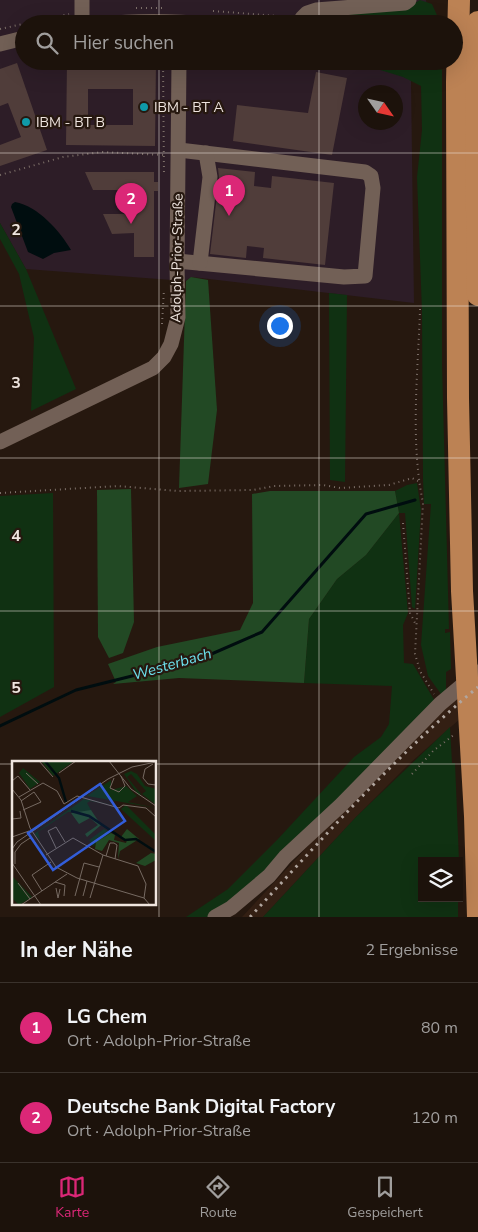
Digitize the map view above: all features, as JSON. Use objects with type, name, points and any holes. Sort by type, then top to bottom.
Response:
[{"type":"highway","points":[[463,28],[477,119],[478,295]]},
{"type":"highway","points":[[461,70],[458,378],[472,673],[469,727],[477,917]]},
{"type":"street","points":[[82,0],[82,15]]},
{"type":"street","points":[[304,15],[307,12],[316,10],[405,3],[409,0]]},
{"type":"street","points":[[463,18],[478,38]]},
{"type":"street","points":[[0,44],[15,40]]},
{"type":"street","name":"Adolph-Prior-Straße","points":[[0,442],[146,372],[159,363],[171,344],[178,317],[174,154],[179,70]]},
{"type":"street","points":[[174,154],[206,153],[365,172],[371,176],[373,188],[364,276],[344,277],[177,261]]},
{"type":"street","points":[[200,263],[210,177],[206,153]]},
{"type":"street","points":[[215,917],[231,908],[268,876],[472,673]]},
{"type":"path","points":[[164,185],[174,154],[165,70]]},
{"type":"path","points":[[0,175],[63,157],[103,152],[174,154]]},
{"type":"path","points":[[162,333],[164,283]]},
{"type":"path","points":[[420,309],[416,433],[418,481],[423,503],[415,654],[420,670],[440,704]]},
{"type":"path","points":[[0,493],[118,486],[178,491],[253,490],[274,486],[323,485],[340,488],[389,485],[412,478],[418,481]]},
{"type":"path","points":[[404,523],[410,613],[417,628]]},
{"type":"path","points":[[412,774],[433,751]]},
{"type":"shaded area","points":[[0,0],[426,0],[428,15],[15,15],[15,70],[415,70],[411,81],[414,303],[192,277],[185,281],[26,269],[0,223]]},
{"type":"shaded area","points":[[15,202],[24,204],[48,220],[71,250],[54,253],[43,259],[28,252],[11,207]]},
{"type":"shaded area","points":[[478,681],[478,703],[409,764],[356,817],[263,917],[242,917],[365,785],[445,706]]},
{"type":"green space","points":[[420,0],[432,4],[437,15],[344,15],[345,13],[415,3]]},
{"type":"green space","points":[[380,70],[442,70],[442,364],[449,629],[445,629],[445,633],[450,632],[451,669],[446,672],[446,693],[441,694],[428,676],[421,645],[431,504],[424,504],[423,479],[422,312],[417,177],[422,130],[421,86],[403,77]]},
{"type":"green space","points":[[0,223],[26,269],[76,389],[31,411],[34,338],[19,274],[0,239]]},
{"type":"green space","points":[[191,277],[208,280],[217,410],[208,484],[179,488],[186,281]]},
{"type":"green space","points":[[329,293],[347,295],[345,482],[330,480]]},
{"type":"green space","points":[[417,483],[421,510],[415,609],[412,607],[405,513],[399,513],[395,491],[407,485]]},
{"type":"green space","points":[[131,489],[134,622],[123,653],[109,658],[98,637],[97,490]]},
{"type":"green space","points":[[270,491],[395,491],[399,513],[366,555],[337,579],[309,619],[304,683],[179,678],[113,684],[116,682],[108,664],[157,647],[240,630],[253,603],[252,494]]},
{"type":"green space","points":[[53,493],[54,687],[0,717],[0,496]]},
{"type":"green space","points":[[399,513],[408,613],[403,625],[404,663],[413,664],[436,703],[257,884],[211,917],[186,917],[228,889],[277,840],[354,757],[381,737],[389,724],[392,686],[304,683],[309,619],[337,579],[366,555]]},
{"type":"green space","points":[[450,727],[452,763],[455,763],[459,857],[418,857],[418,902],[458,902],[458,917],[263,917],[356,817]]},
{"type":"building","name":"IBM - BT B","points":[[15,64],[15,70],[19,70],[47,150],[0,166],[0,145],[21,137],[8,103],[0,106],[0,69]]},
{"type":"building","name":"IBM - BT A","points":[[67,70],[156,70],[155,146],[66,145]],"holes":[[[88,89],[133,89],[133,125],[88,125]]]},
{"type":"building","points":[[316,72],[347,78],[332,155],[233,141],[237,105],[308,113]]},
{"type":"building","points":[[218,168],[255,172],[254,186],[271,188],[272,176],[334,183],[325,265],[263,258],[264,248],[247,246],[246,258],[210,254],[219,178]]},
{"type":"building","points":[[85,172],[154,172],[154,182],[158,182],[158,191],[154,191],[154,257],[134,257],[134,233],[112,234],[103,214],[134,214],[134,190],[93,190]]},
{"type":"waterway","name":"Westerbach","points":[[0,726],[76,690],[200,659],[262,632],[366,514],[415,500]]},
{"type":"railway","points":[[250,917],[389,769],[447,713],[478,687]]},
{"type":"place","name":"IBM - BT A","points":[[144,107]]},
{"type":"place","name":"IBM - BT B","points":[[26,122]]},
{"type":"place","name":"LG Chem","points":[[229,216]]},
{"type":"place","name":"Deutsche Bank Digital Factory","points":[[131,224]]}]
